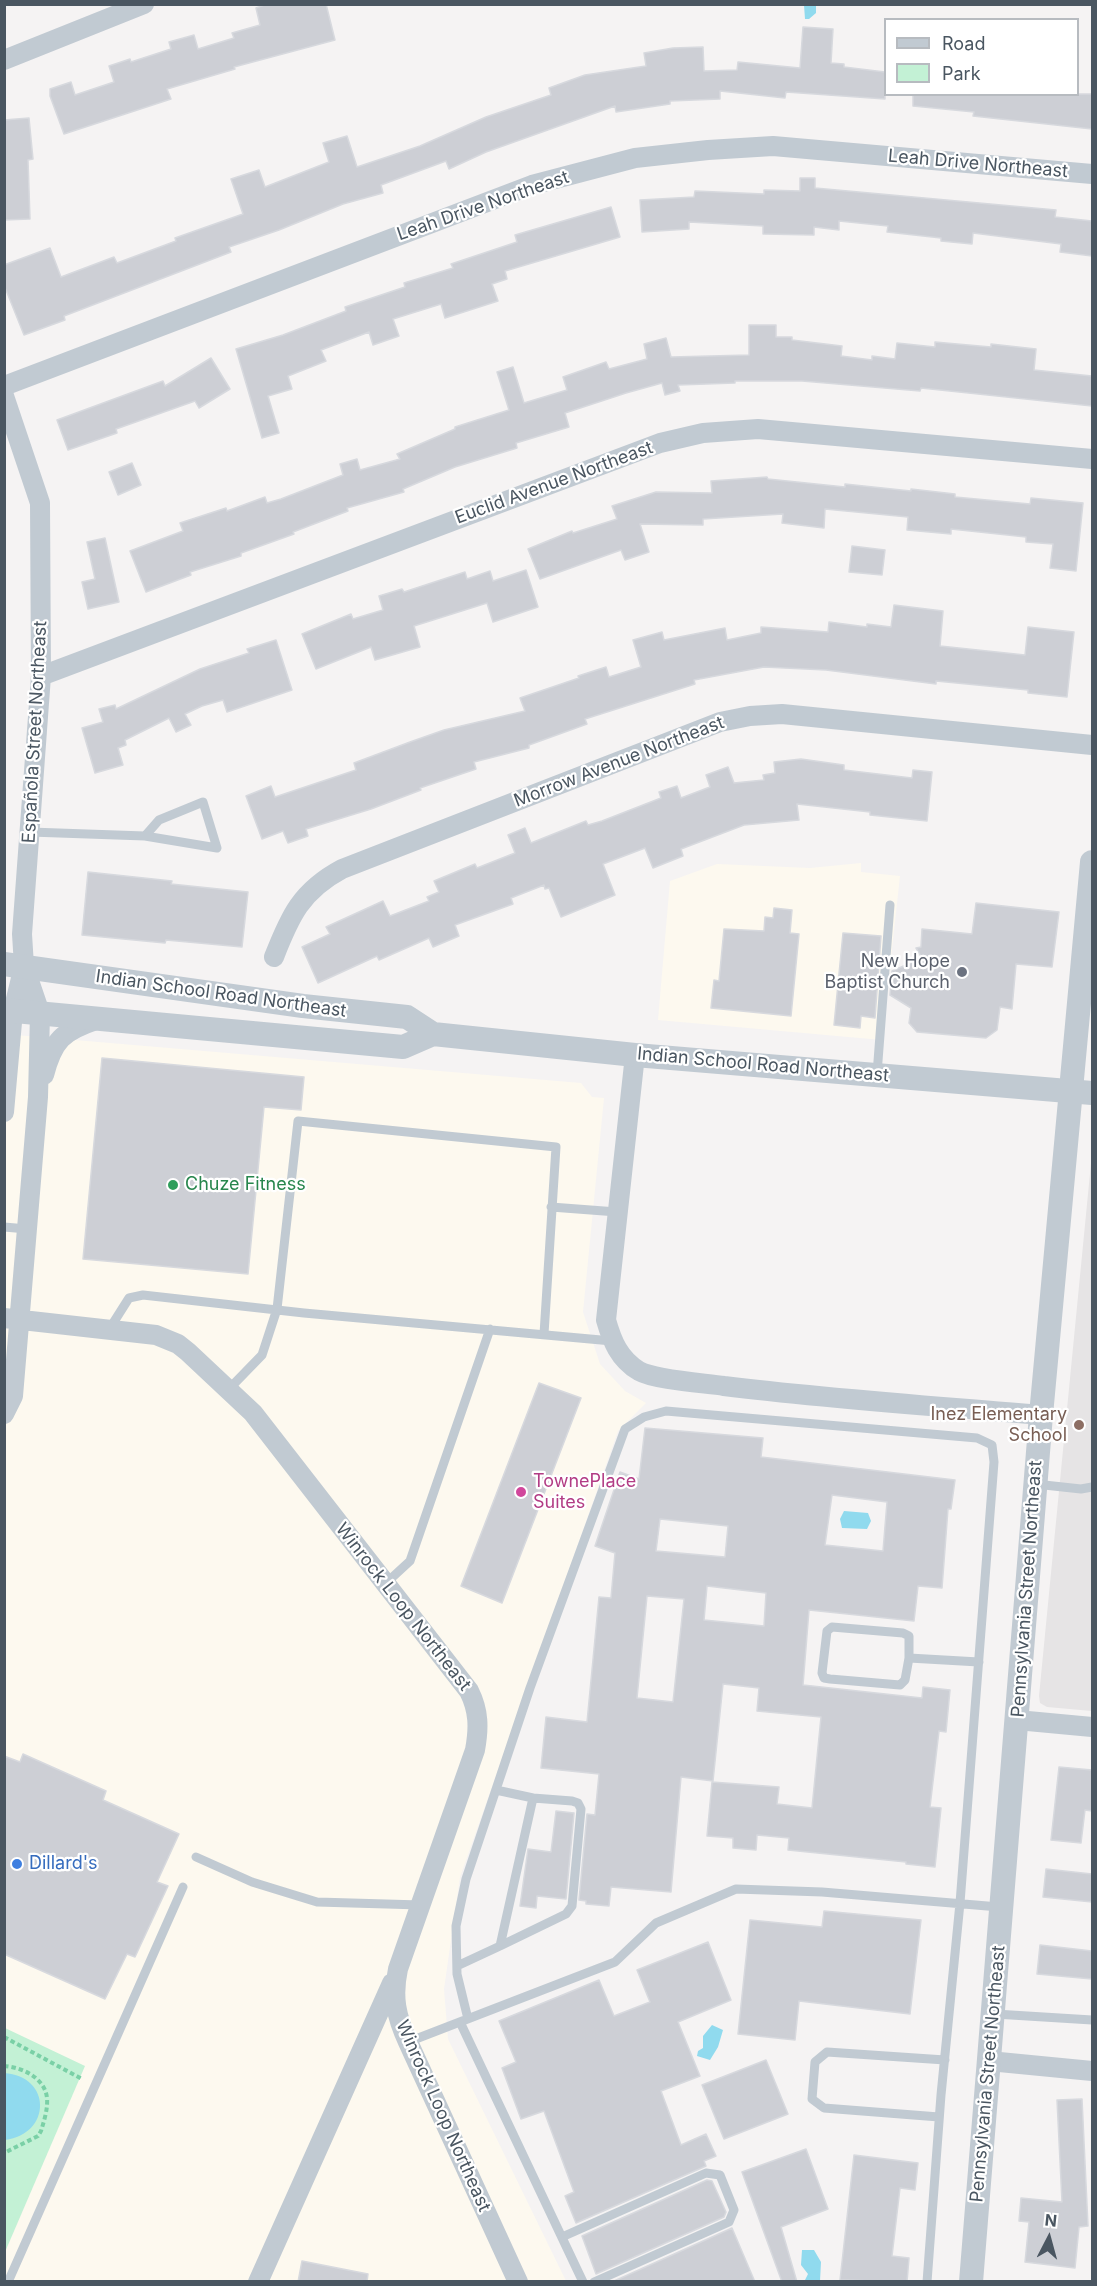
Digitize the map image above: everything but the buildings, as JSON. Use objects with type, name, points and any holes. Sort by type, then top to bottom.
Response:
[{"type":"street","points":[[4,60],[144,4]]},
{"type":"street","name":"Leah Drive Northeast","points":[[4,386],[532,185],[635,158],[773,146],[1092,174]]},
{"type":"street","name":"Española Street Northeast","points":[[4,396],[40,503],[42,676],[22,934],[14,965]]},
{"type":"street","name":"Euclid Avenue Northeast","points":[[42,676],[660,443],[703,433],[758,429],[1092,459]]},
{"type":"street","name":"Morrow Avenue Northeast","points":[[274,957],[290,919],[304,896],[327,877],[342,869],[720,722],[750,716],[782,714],[1092,745]]},
{"type":"street","name":"Pennsylvania Street Northeast","points":[[971,2282],[1041,1415],[1081,1092],[1092,862]]},
{"type":"street","points":[[4,1112],[9,1010],[14,965]]},
{"type":"street","points":[[4,1414],[13,1396],[12,1318],[27,1229],[38,1098],[40,1013],[14,965]]},
{"type":"street","name":"Indian School Road Northeast","points":[[14,965],[303,1006],[407,1017],[433,1034],[635,1055],[1081,1092]]},
{"type":"street","name":"Indian School Road Northeast","points":[[9,1010],[403,1047],[433,1034]]},
{"type":"street","points":[[38,1098],[49,1058],[58,1040],[80,1025],[99,1019]]},
{"type":"street","points":[[635,1055],[606,1320],[612,1341],[626,1361],[640,1372],[673,1379],[781,1393],[1041,1415]]},
{"type":"street","name":"Winrock Loop Northeast","points":[[12,1318],[144,1332],[168,1338],[188,1352],[253,1413],[469,1691],[478,1718],[478,1735],[471,1763],[398,1969],[394,1994],[395,2007],[408,2042],[518,2282]]},
{"type":"street","points":[[1017,1720],[1092,1727]]},
{"type":"street","points":[[258,2282],[398,1969]]},
{"type":"street","points":[[988,2061],[1092,2071]]},
{"type":"lane","points":[[30,832],[145,836],[217,848],[203,802],[159,819],[145,836]]},
{"type":"lane","points":[[877,1075],[890,905]]},
{"type":"lane","points":[[228,1390],[262,1355],[277,1309],[298,1121],[556,1147],[544,1334]]},
{"type":"lane","points":[[551,1207],[617,1212]]},
{"type":"lane","points":[[4,1227],[27,1229]]},
{"type":"lane","points":[[110,1328],[129,1298],[142,1294],[304,1314],[612,1341]]},
{"type":"lane","points":[[385,1584],[410,1561],[490,1329]]},
{"type":"lane","points":[[583,2282],[464,2020],[456,1926],[464,1891],[530,1688],[625,1429],[644,1417],[666,1411],[977,1438],[992,1445],[994,1462],[979,1662],[960,1903],[939,2117],[927,2282]]},
{"type":"lane","points":[[1035,1484],[1082,1489],[1092,1487]]},
{"type":"lane","points":[[832,1627],[903,1633],[909,1636],[909,1658],[905,1680],[900,1685],[830,1679],[824,1678],[822,1673],[827,1631],[832,1627]]},
{"type":"lane","points":[[909,1658],[979,1662]]},
{"type":"lane","points":[[458,1966],[566,1914],[572,1906],[581,1809],[578,1803],[533,1798],[496,1790]]},
{"type":"lane","points":[[500,1946],[533,1798]]},
{"type":"lane","points":[[196,1857],[252,1882],[317,1902],[421,1905]]},
{"type":"lane","points":[[8,2282],[183,1887]]},
{"type":"lane","points":[[408,2042],[615,1962],[656,1923],[736,1889],[822,1892],[1001,1907]]},
{"type":"lane","points":[[992,2013],[1092,2020]]},
{"type":"lane","points":[[939,2117],[824,2108],[812,2099],[815,2062],[827,2052],[945,2060]]},
{"type":"lane","points":[[562,2237],[706,2173],[720,2175],[734,2210],[729,2222],[594,2282]]},
{"type":"path","points":[[4,2037],[82,2079]]},
{"type":"path","points":[[4,2066],[20,2068],[32,2075],[43,2087],[47,2100],[38,2136],[4,2153]]},
{"type":"shaded area","points":[[861,863],[861,872],[900,876],[882,1040],[658,1020],[670,881],[717,864],[810,868]]},
{"type":"shaded area","points":[[4,1034],[581,1083],[592,1097],[604,1098],[583,1312],[600,1364],[625,1391],[646,1403],[618,1431],[460,1877],[444,1989],[448,2039],[566,2281],[5,2281]]},
{"type":"shaded area","name":"Inez Elementary School","points":[[1092,1153],[1092,1711],[1047,1707],[1040,1703],[1039,1696]]},
{"type":"green space","points":[[5,2028],[85,2066],[5,2252]]},
{"type":"water","points":[[804,5],[816,5],[816,13],[809,19],[805,19]]},
{"type":"water","points":[[844,1511],[868,1513],[871,1521],[867,1529],[842,1528],[840,1519]]},
{"type":"water","points":[[712,2025],[723,2030],[718,2047],[710,2060],[697,2056],[698,2051],[703,2048],[703,2036]]},
{"type":"water","points":[[4,2073],[20,2076],[31,2084],[38,2094],[40,2105],[38,2117],[31,2127],[20,2136],[5,2140]]},
{"type":"water","points":[[802,2250],[814,2250],[821,2262],[820,2281],[805,2280],[808,2274],[801,2265]]},
{"type":"place","name":"New Hope Baptist Church","points":[[962,972]]},
{"type":"place","name":"Chuze Fitness","points":[[173,1185]]},
{"type":"place","name":"Inez Elementary School","points":[[1079,1425]]},
{"type":"place","name":"TownePlace Suites","points":[[521,1492]]},
{"type":"place","name":"Dillard's","points":[[17,1864]]}]
